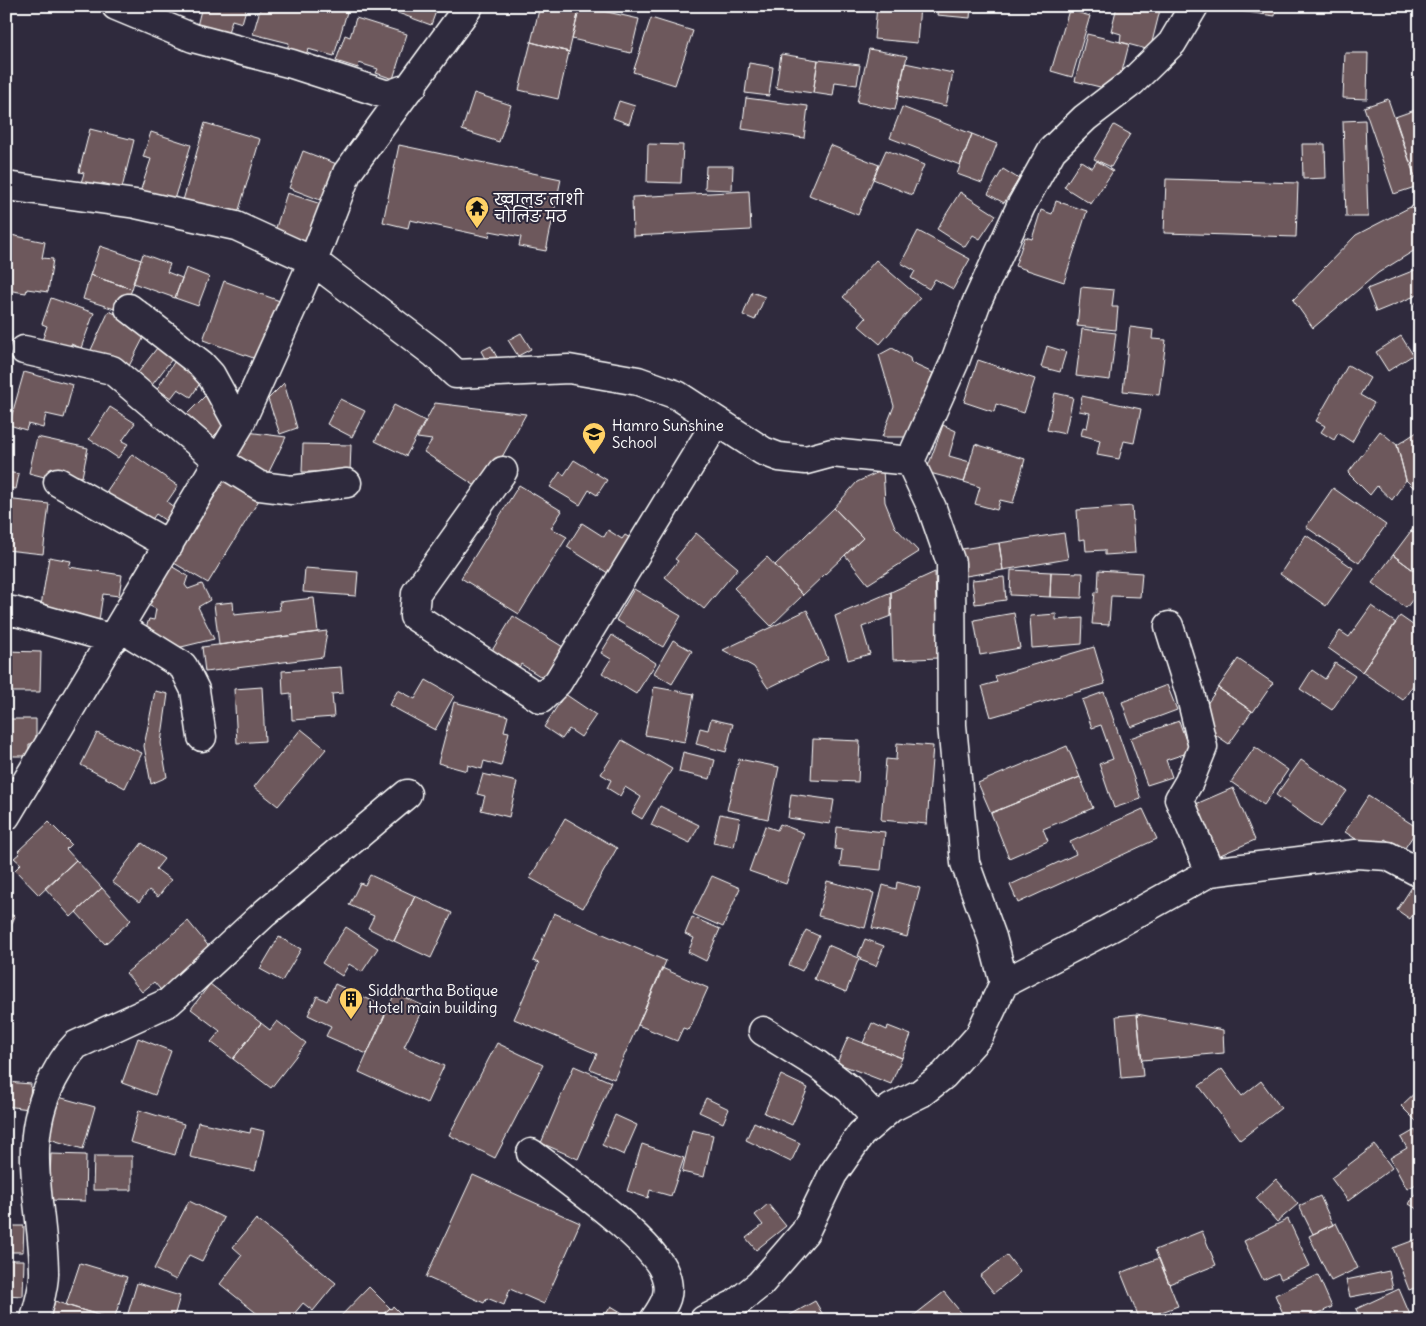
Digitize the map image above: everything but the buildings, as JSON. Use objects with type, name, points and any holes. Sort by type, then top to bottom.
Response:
[{"type":"street","points":[[116,6],[192,38],[292,64],[388,95],[413,86]]},
{"type":"street","points":[[6,816],[219,462],[238,426],[313,262],[347,173],[413,86],[469,6]]},
{"type":"street","points":[[1004,983],[992,937],[965,862],[952,725],[951,563],[932,508],[910,461],[955,361],[976,304],[1021,206],[1052,150],[1085,118],[1132,82],[1172,43],[1194,6]]},
{"type":"street","points":[[6,186],[136,204],[236,226],[313,262],[435,354],[456,374],[569,369],[638,381],[677,395],[762,451],[780,457],[806,460],[832,453],[910,461]]},
{"type":"street","points":[[129,308],[200,364],[211,375],[238,426]]},
{"type":"street","points":[[24,350],[112,370],[219,462],[260,486],[292,490],[347,483]]},
{"type":"street","points":[[503,471],[416,593],[414,616],[541,699],[558,682],[717,421]]},
{"type":"street","points":[[58,482],[169,545]]},
{"type":"street","points":[[6,613],[13,611],[116,633],[183,666],[195,690],[202,737]]},
{"type":"street","points":[[1168,626],[1190,693],[1203,747],[1190,782],[1179,799],[1210,872]]},
{"type":"street","points":[[35,1320],[44,1273],[34,1142],[37,1118],[44,1095],[65,1056],[76,1045],[169,1002],[265,912],[407,794]]},
{"type":"street","points":[[704,1320],[735,1304],[760,1284],[805,1232],[834,1174],[861,1134],[891,1108],[921,1093],[944,1075],[980,1036],[1004,983],[1112,927],[1210,872],[1356,854],[1388,856],[1420,873]]},
{"type":"street","points":[[764,1031],[818,1065],[849,1089],[877,1119]]},
{"type":"street","points":[[531,1154],[595,1202],[656,1256],[666,1274],[667,1301],[654,1320]]},
{"type":"place","name":"ख्वालुङ ताशी चोलिङ मठ","points":[[477,229]]},
{"type":"place","name":"Hamro Sunshine School","points":[[594,455]]},
{"type":"place","name":"Siddhartha Botique Hotel main building","points":[[351,1020]]}]
